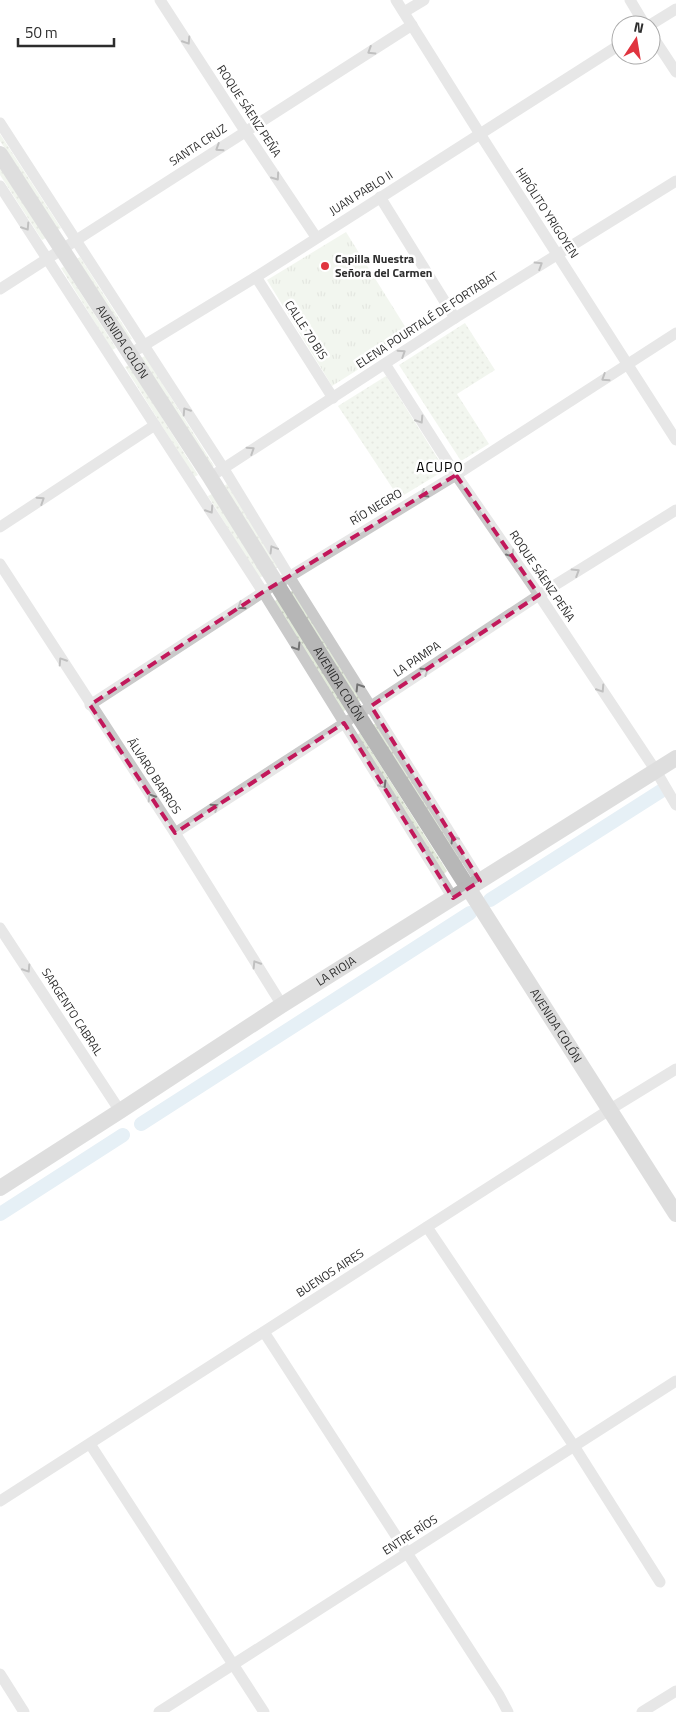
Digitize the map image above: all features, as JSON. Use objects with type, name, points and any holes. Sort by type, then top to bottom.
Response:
[{"type":"main road","name":"AVENIDA COLÓN","points":[[0,154],[130,355],[217,473],[276,584],[358,715],[474,884],[609,1110],[676,1214]]},
{"type":"main road","name":"LA RIOJA","points":[[0,1188],[120,1112],[282,1005],[676,758]]},
{"type":"street","name":"ROQUE SÁENZ PEÑA","points":[[160,0],[316,237]]},
{"type":"street","name":"HIPÓLITO YRIGOYEN","points":[[396,0],[676,440]]},
{"type":"street","points":[[404,12],[424,0]]},
{"type":"street","points":[[630,0],[639,15]]},
{"type":"street","points":[[661,18],[676,9]]},
{"type":"street","name":"SANTA CRUZ","points":[[0,289],[412,25]]},
{"type":"street","points":[[661,49],[676,72]]},
{"type":"street","name":"JUAN PABLO II","points":[[115,364],[256,277],[611,50]]},
{"type":"street","name":"AVENIDA COLÓN","points":[[0,123],[144,346],[217,473]]},
{"type":"street","name":"ELENA POURTALÉ DE FORTABAT","points":[[195,486],[455,318],[676,180]]},
{"type":"street","name":"AVENIDA COLÓN","points":[[0,186],[195,486],[276,584]]},
{"type":"street","points":[[380,198],[455,318]]},
{"type":"street","name":"CALLE 70 BIS","points":[[256,277],[333,398]]},
{"type":"street","name":"RÍO NEGRO","points":[[90,705],[276,584],[456,475],[676,333]]},
{"type":"street","name":"ROQUE SÁENZ PEÑA","points":[[385,364],[456,475],[539,595],[656,771],[676,805]]},
{"type":"street","points":[[0,526],[155,426]]},
{"type":"street","name":"LA PAMPA","points":[[175,833],[539,595],[676,510]]},
{"type":"street","name":"ÁLVARO BARROS","points":[[0,564],[175,833],[282,1005]]},
{"type":"street","name":"AVENIDA COLÓN","points":[[358,715],[453,898]]},
{"type":"street","name":"SARGENTO CABRAL","points":[[0,928],[120,1112]]},
{"type":"street","name":"BUENOS AIRES","points":[[0,1502],[609,1110],[676,1069]]},
{"type":"street","points":[[427,1227],[574,1446],[660,1582]]},
{"type":"street","points":[[264,1332],[499,1695],[508,1712]]},
{"type":"street","name":"ENTRE RÍOS","points":[[160,1712],[676,1381]]},
{"type":"street","points":[[90,1444],[264,1712]]},
{"type":"street","points":[[0,1674],[24,1712]]},
{"type":"street","points":[[642,1712],[676,1691]]},
{"type":"highlighted area","points":[[456,475],[539,595],[371,706],[480,881],[453,898],[344,723],[175,833],[90,705],[263,592]]},
{"type":"green space","points":[[0,134],[61,228],[58,230],[0,141]]},
{"type":"green space","points":[[0,168],[46,238],[42,240],[0,175]]},
{"type":"green space","points":[[346,232],[411,336],[332,386],[267,280]]},
{"type":"green space","points":[[80,257],[132,339],[129,340],[77,259]]},
{"type":"green space","points":[[64,267],[116,348],[112,350],[61,268]]},
{"type":"green space","points":[[465,323],[495,370],[457,394],[489,444],[461,461],[399,365]]},
{"type":"green space","points":[[145,356],[214,466],[211,468],[141,358]]},
{"type":"green space","points":[[129,365],[198,475],[194,477],[125,367]]},
{"type":"green space","points":[[386,376],[445,470],[399,498],[338,406]]},
{"type":"green space","points":[[227,484],[279,567],[275,569],[224,486]]},
{"type":"green space","points":[[212,494],[263,576],[259,578],[208,496]]},
{"type":"green space","points":[[293,590],[362,700],[359,702],[290,592]]},
{"type":"green space","points":[[277,599],[346,709],[343,712],[274,602]]},
{"type":"green space","points":[[376,723],[463,862],[460,864],[373,725]]},
{"type":"green space","points":[[360,733],[447,871],[444,874],[357,735]]},
{"type":"waterway","points":[[490,900],[661,791]]},
{"type":"waterway","points":[[141,1124],[470,913]]},
{"type":"waterway","points":[[0,1214],[123,1135]]},
{"type":"place","name":"Capilla Nuestra Señora del Carmen","points":[[325,266]]},
{"type":"district","name":"ACUPO","points":[[440,467]]}]
